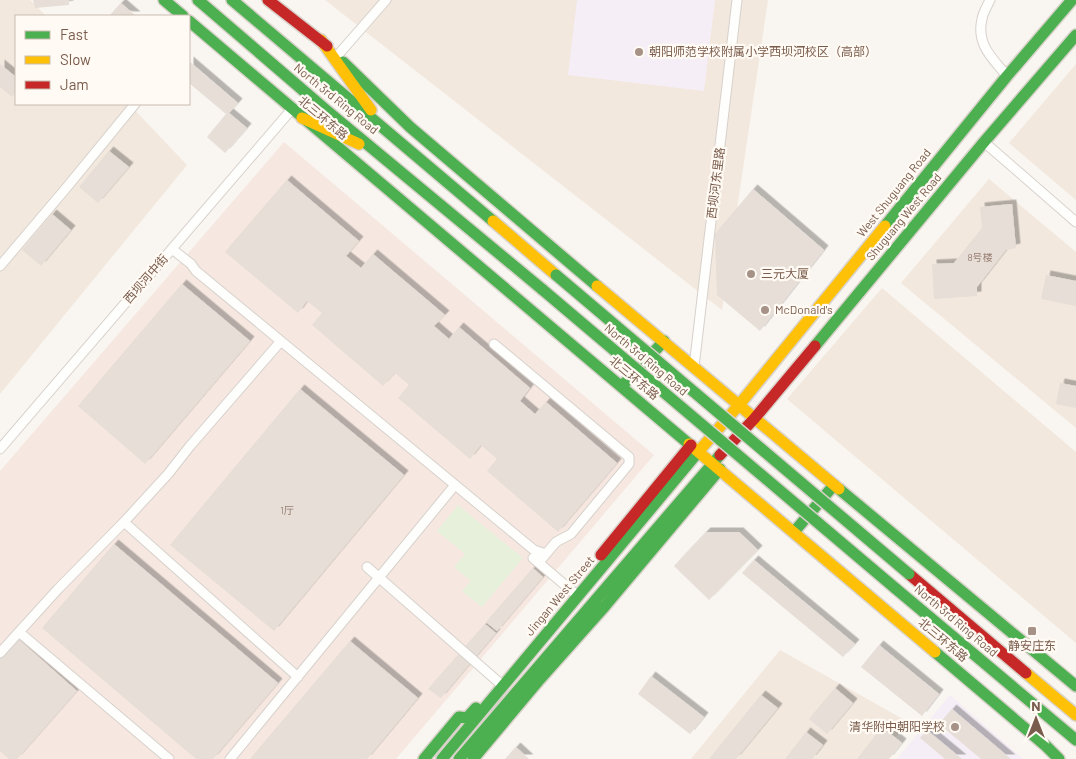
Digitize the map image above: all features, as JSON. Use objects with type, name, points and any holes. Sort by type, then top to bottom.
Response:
[{"type":"main road","points":[[164,0],[182,15]]},
{"type":"main road","name":"North 3rd Ring Road","points":[[198,0],[298,87],[381,154],[1076,740]]},
{"type":"main road","name":"North 3rd Ring Road","points":[[232,0],[1076,715]]},
{"type":"main road","points":[[268,0],[321,40],[410,127],[754,418],[1076,686]]},
{"type":"main road","name":"West Shuguang Road","points":[[695,448],[739,405],[1007,76],[1072,0]]},
{"type":"main road","name":"北三环东路","points":[[190,22],[622,386],[1059,759]]},
{"type":"main road","name":"Shuguang West Road","points":[[716,466],[984,142],[1076,35]]},
{"type":"main road","points":[[321,40],[387,132]]},
{"type":"main road","points":[[302,118],[381,154]]},
{"type":"main road","points":[[622,386],[664,341]]},
{"type":"main road","name":"Jingan West Street","points":[[442,759],[500,684],[695,448]]},
{"type":"main road","points":[[473,759],[540,679],[605,606],[716,466]]},
{"type":"main road","points":[[459,759],[576,623],[716,466]]},
{"type":"main road","points":[[794,532],[834,485]]},
{"type":"main road","points":[[576,623],[605,606]]},
{"type":"main road","points":[[424,759],[459,717],[467,718],[500,684]]},
{"type":"street","points":[[337,56],[386,0]]},
{"type":"street","name":"西坝河东里路","points":[[694,367],[737,0]]},
{"type":"street","points":[[990,0],[982,19],[981,37],[986,50],[1007,76]]},
{"type":"street","points":[[0,266],[134,105]]},
{"type":"street","name":"西坝河中街","points":[[0,449],[292,109]]},
{"type":"street","points":[[984,142],[1076,222]]},
{"type":"street","points":[[172,249],[191,264],[196,271],[534,550],[546,554]]},
{"type":"street","points":[[0,654],[58,589],[168,474],[281,341]]},
{"type":"street","points":[[494,344],[629,457],[629,464],[570,534],[556,542],[546,554],[536,560],[575,593]]},
{"type":"street","points":[[230,759],[455,485]]},
{"type":"street","points":[[124,522],[298,677]]},
{"type":"street","points":[[367,567],[500,684]]},
{"type":"street","points":[[19,632],[169,759]]},
{"type":"shaded area","points":[[0,0],[30,0],[45,15],[15,15],[15,105],[130,105],[187,165],[0,394]]},
{"type":"shaded area","points":[[325,0],[768,0],[722,310]]},
{"type":"shaded area","name":"朝阳师范学校附属小学西坝河校区（高部）","points":[[577,0],[715,0],[704,91],[568,75]]},
{"type":"shaded area","points":[[1076,64],[1076,200],[1009,143]]},
{"type":"shaded area","points":[[284,142],[654,455],[396,759],[0,759],[0,471]]},
{"type":"shaded area","points":[[989,179],[1076,252],[1076,428],[901,283]]},
{"type":"shaded area","points":[[882,288],[1076,452],[1076,643],[787,399]]},
{"type":"shaded area","points":[[780,650],[910,723],[873,759],[691,759]]},
{"type":"shaded area","name":"清华附中朝阳学校","points":[[950,695],[1023,759],[897,759]]},
{"type":"green space","points":[[458,505],[523,558],[482,607],[462,591],[471,581],[454,567],[465,554],[437,531]]},
{"type":"building","points":[[33,0],[69,0],[69,5],[35,8]]},
{"type":"building","points":[[121,3],[135,15],[110,15]]},
{"type":"building","points":[[190,62],[238,103],[229,113],[247,128],[225,153],[207,137],[226,114],[190,84]]},
{"type":"building","points":[[0,64],[15,76],[15,93],[12,97],[0,87]]},
{"type":"building","points":[[109,151],[129,167],[98,203],[79,187]]},
{"type":"building","points":[[287,180],[359,241],[346,256],[361,268],[373,254],[445,315],[434,326],[449,339],[459,327],[530,388],[520,401],[535,414],[546,402],[617,463],[558,532],[487,471],[497,459],[481,445],[470,459],[398,398],[409,385],[395,373],[383,386],[312,325],[322,313],[307,301],[298,313],[225,252]]},
{"type":"building","points":[[753,189],[824,250],[760,331],[717,295],[715,234]]},
{"type":"building","points":[[1012,204],[1016,248],[1006,250],[977,287],[977,296],[934,299],[932,264],[954,263],[982,228],[980,207]]},
{"type":"building","points":[[52,214],[71,230],[41,266],[22,250]]},
{"type":"building","points":[[1046,275],[1076,281],[1076,306],[1041,299]]},
{"type":"building","points":[[182,284],[250,341],[145,464],[78,406]]},
{"type":"building","points":[[1060,383],[1076,386],[1076,408],[1056,404]]},
{"type":"building","points":[[300,389],[404,475],[274,631],[170,545]]},
{"type":"building","points":[[706,532],[739,532],[758,550],[709,600],[674,566]]},
{"type":"building","points":[[114,544],[278,683],[213,759],[196,759],[42,628]]},
{"type":"building","points":[[754,560],[855,644],[843,657],[742,573]]},
{"type":"building","points":[[533,568],[543,577],[497,631],[486,622]]},
{"type":"building","points":[[485,624],[496,633],[441,698],[428,689]]},
{"type":"building","points":[[15,636],[77,691],[17,759],[9,759],[0,751],[0,654]]},
{"type":"building","points":[[350,641],[418,698],[367,759],[250,759]]},
{"type":"building","points":[[879,645],[939,694],[922,716],[861,667]]},
{"type":"building","points":[[651,676],[704,717],[690,734],[638,694]]},
{"type":"building","points":[[835,688],[853,703],[827,734],[809,719]]},
{"type":"building","points":[[761,695],[778,708],[736,759],[709,759]]},
{"type":"building","points":[[952,709],[1011,759],[981,759],[939,724]]},
{"type":"building","points":[[882,727],[902,743],[889,759],[857,759]]},
{"type":"building","points":[[927,730],[962,759],[945,759],[920,738]]},
{"type":"building","points":[[806,732],[823,745],[812,759],[785,759]]},
{"type":"building","points":[[516,747],[529,759],[505,759]]},
{"type":"traffic: fast","points":[[164,0],[182,15]]},
{"type":"traffic: fast","points":[[198,0],[326,110],[543,290]]},
{"type":"traffic: fast","points":[[232,0],[493,221]]},
{"type":"traffic: fast","points":[[885,226],[1007,76],[1072,0]]},
{"type":"traffic: fast","points":[[190,22],[689,444]]},
{"type":"traffic: fast","points":[[815,346],[984,142],[1076,35]]},
{"type":"traffic: fast","points":[[343,62],[410,127],[597,286]]},
{"type":"traffic: fast","points":[[556,275],[909,574]]},
{"type":"traffic: fast","points":[[543,290],[895,588]]},
{"type":"traffic: fast","points":[[622,386],[664,341]]},
{"type":"traffic: fast","points":[[442,759],[699,451]]},
{"type":"traffic: fast","points":[[459,759],[720,455]]},
{"type":"traffic: fast","points":[[473,759],[720,469]]},
{"type":"traffic: fast","points":[[794,532],[834,485]]},
{"type":"traffic: fast","points":[[839,489],[1076,686]]},
{"type":"traffic: fast","points":[[895,588],[1076,740]]},
{"type":"traffic: fast","points":[[935,652],[1059,759]]},
{"type":"traffic: fast","points":[[424,759],[459,717],[467,718],[476,708]]},
{"type":"traffic: slow","points":[[321,40],[371,110]]},
{"type":"traffic: slow","points":[[302,118],[359,144]]},
{"type":"traffic: slow","points":[[493,221],[556,275]]},
{"type":"traffic: slow","points":[[699,451],[739,405],[885,226]]},
{"type":"traffic: slow","points":[[597,286],[839,489]]},
{"type":"traffic: slow","points":[[689,444],[935,652]]},
{"type":"traffic: slow","points":[[1026,673],[1076,715]]},
{"type":"traffic: jam","points":[[268,0],[327,46]]},
{"type":"traffic: jam","points":[[720,455],[754,419],[815,346]]},
{"type":"traffic: jam","points":[[601,555],[691,445]]},
{"type":"traffic: jam","points":[[909,574],[1026,673]]},
{"type":"place","name":"朝阳师范学校附属小学西坝河校区（高部）","points":[[639,52]]},
{"type":"place","name":"三元大厦","points":[[751,274]]},
{"type":"place","name":"McDonald's","points":[[765,310]]},
{"type":"place","name":"静安庄东","points":[[1032,631]]},
{"type":"place","name":"清华附中朝阳学校","points":[[955,727]]}]
